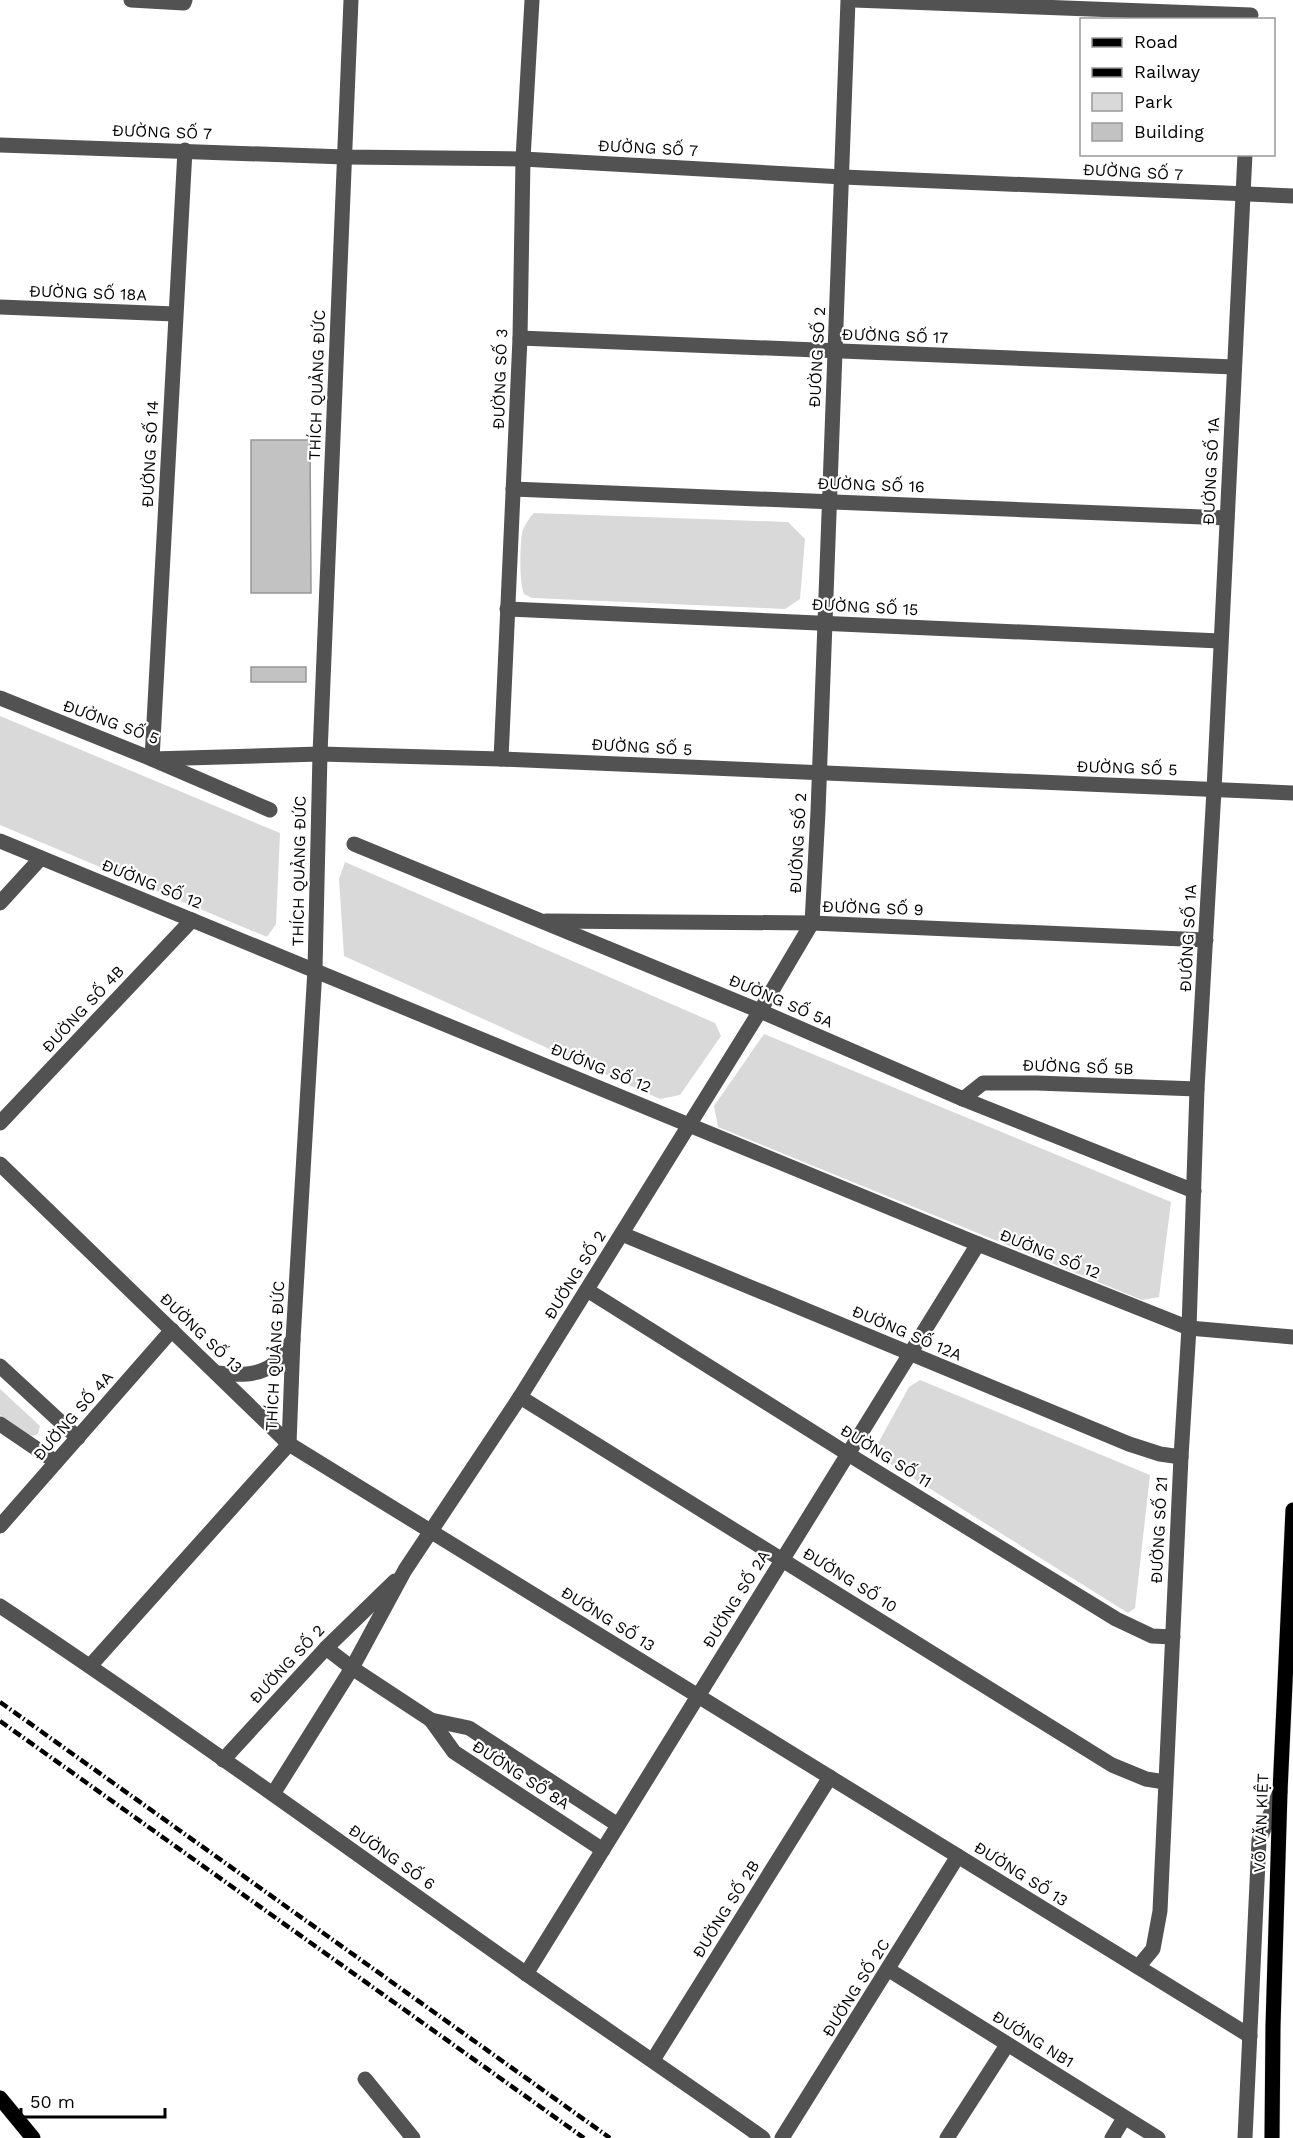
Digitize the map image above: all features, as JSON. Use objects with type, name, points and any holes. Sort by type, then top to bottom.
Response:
[{"type":"main road","name":"VÕ VĂN KIỆT","points":[[1272,2138],[1272,2026],[1293,1510]]},
{"type":"main road","points":[[0,2098],[33,2138]]},
{"type":"street","points":[[131,0],[185,1]]},
{"type":"street","name":"THÍCH QUẢNG ĐỨC","points":[[90,1666],[289,1444],[315,969],[320,754],[351,0]]},
{"type":"street","name":"ĐƯỜNG SỐ 3","points":[[501,759],[520,338],[523,159],[532,0]]},
{"type":"street","name":"ĐƯỜNG SỐ 2","points":[[273,1794],[352,1668],[405,1570],[520,1397],[760,1011],[812,923],[843,177],[848,0]]},
{"type":"street","points":[[854,0],[1251,11]]},
{"type":"street","name":"ĐƯỜNG SỐ 7","points":[[0,145],[345,157],[523,159],[843,177],[1293,196]]},
{"type":"street","name":"ĐƯỜNG SỐ 14","points":[[152,759],[185,150]]},
{"type":"street","name":"ĐƯỜNG SỐ 1A","points":[[1197,1089],[1245,156]]},
{"type":"street","name":"ĐƯỜNG SỐ 18A","points":[[0,307],[175,314]]},
{"type":"street","name":"ĐƯỜNG SỐ 17","points":[[520,338],[1234,367]]},
{"type":"street","name":"ĐƯỜNG SỐ 16","points":[[513,489],[1227,518]]},
{"type":"street","name":"ĐƯỜNG SỐ 15","points":[[507,609],[1221,641]]},
{"type":"street","name":"ĐƯỜNG SỐ 5","points":[[0,698],[152,759],[320,754],[501,759],[1293,793]]},
{"type":"street","points":[[152,759],[270,810]]},
{"type":"street","name":"ĐƯỜNG SỐ 12","points":[[0,841],[978,1244],[1189,1328],[1293,1337]]},
{"type":"street","name":"ĐƯỜNG SỐ 5A","points":[[354,844],[760,1011],[963,1099],[1194,1191]]},
{"type":"street","points":[[0,903],[41,858]]},
{"type":"street","name":"ĐƯỜNG SỐ 4B","points":[[0,1123],[192,920]]},
{"type":"street","name":"ĐƯỜNG SỐ 9","points":[[537,921],[812,923],[1206,940]]},
{"type":"street","name":"ĐƯỜNG SỐ 5B","points":[[963,1099],[983,1083],[1197,1089]]},
{"type":"street","name":"ĐƯỜNG SỐ 21","points":[[1138,1968],[1153,1949],[1160,1911],[1189,1328],[1197,1089]]},
{"type":"street","name":"ĐƯỜNG SỐ 13","points":[[0,1164],[289,1444],[1250,2036]]},
{"type":"street","name":"ĐƯỜNG SỐ 12A","points":[[622,1234],[1129,1444],[1160,1454],[1181,1457]]},
{"type":"street","name":"ĐƯỜNG SỐ 2A","points":[[526,1974],[978,1244]]},
{"type":"street","name":"ĐƯỜNG SỐ 11","points":[[587,1290],[1116,1619],[1152,1636],[1173,1637]]},
{"type":"street","name":"ĐƯỜNG SỐ 4A","points":[[0,1526],[172,1330]]},
{"type":"street","points":[[217,1373],[242,1375],[260,1372],[275,1364],[293,1340]]},
{"type":"street","points":[[0,1366],[78,1438]]},
{"type":"street","name":"ĐƯỜNG SỐ 10","points":[[520,1397],[1112,1765],[1146,1779],[1166,1782]]},
{"type":"street","points":[[0,1424],[56,1462]]},
{"type":"street","name":"ĐƯỜNG SỐ 2","points":[[223,1760],[326,1648],[405,1570]]},
{"type":"street","name":"ĐƯỜNG SỐ 6","points":[[0,1606],[90,1666],[762,2138]]},
{"type":"street","name":"ĐƯỜNG SỐ 8A","points":[[326,1648],[431,1720],[454,1752],[603,1850]]},
{"type":"street","name":"ĐƯỜNG SỐ 8A","points":[[431,1720],[469,1728],[618,1825]]},
{"type":"street","name":"ĐƯỜNG SỐ 2B","points":[[653,2060],[830,1777]]},
{"type":"street","points":[[1245,2138],[1259,1840],[1280,1792]]},
{"type":"street","name":"ĐƯỜNG SỐ 2C","points":[[782,2138],[889,1970],[958,1856]]},
{"type":"street","name":"ĐƯỚNG NB1","points":[[889,1970],[1158,2138]]},
{"type":"street","points":[[947,2138],[1007,2045]]},
{"type":"street","points":[[365,2079],[413,2138]]},
{"type":"street","points":[[1112,2138],[1124,2118]]},
{"type":"green space","points":[[534,513],[788,522],[805,539],[800,599],[785,609],[532,598],[524,594],[522,589],[520,555],[522,533]]},
{"type":"green space","points":[[0,716],[280,833],[276,924],[267,937],[0,825]]},
{"type":"green space","points":[[345,862],[715,1023],[721,1036],[680,1095],[660,1099],[344,956],[339,879]]},
{"type":"green space","points":[[764,1034],[1171,1202],[1159,1297],[1142,1300],[718,1127],[714,1106]]},
{"type":"green space","points":[[920,1380],[1150,1475],[1135,1608],[1128,1613],[881,1458],[877,1445],[909,1387]]},
{"type":"green space","points":[[0,1389],[40,1426],[38,1434],[33,1436],[22,1432],[0,1415]]},
{"type":"building","points":[[251,440],[310,440],[311,593],[251,593]]},
{"type":"building","points":[[251,667],[306,667],[306,682],[251,682]]},
{"type":"railway","points":[[0,1702],[610,2138]]},
{"type":"railway","points":[[0,1721],[584,2138]]}]
